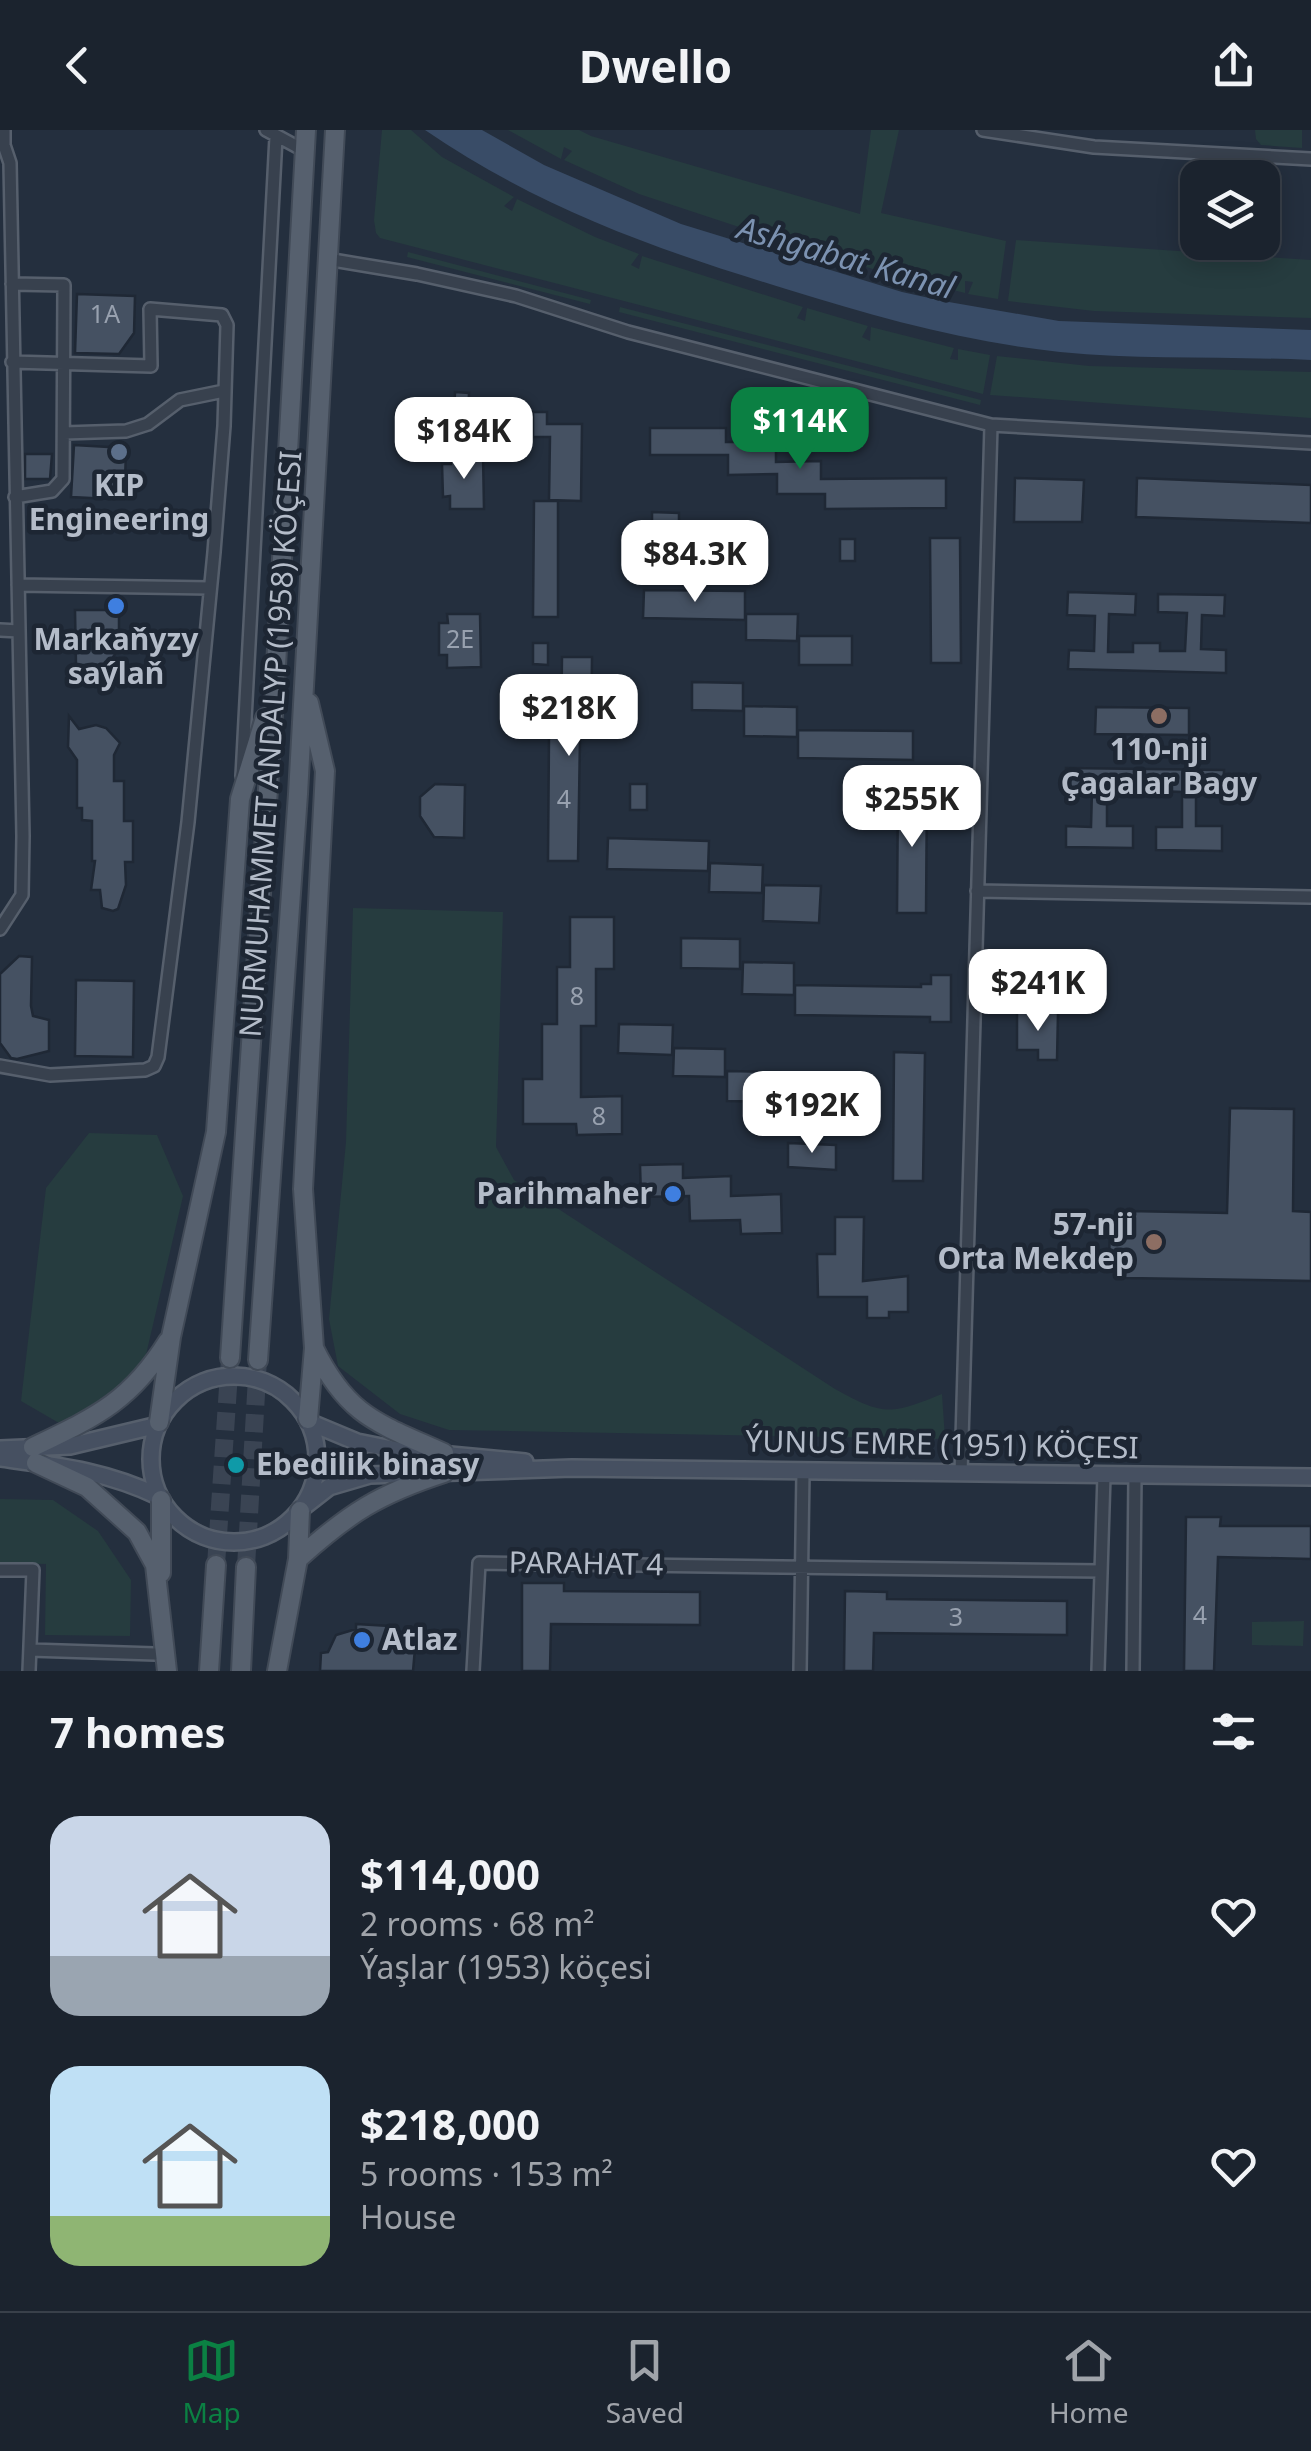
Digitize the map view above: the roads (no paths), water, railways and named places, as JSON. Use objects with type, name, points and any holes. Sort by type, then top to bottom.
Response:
[{"type":"main road","name":"NURMUHAMMET ANDALYP (1958) KÖÇESI","points":[[230,1358],[275,684],[306,130]]},
{"type":"main road","name":"NURMUHAMMET ANDALYP (1958) KÖÇESI","points":[[258,1360],[304,684],[335,130]]},
{"type":"main road","points":[[159,1423],[171,1337],[216,1132],[240,799],[275,684]]},
{"type":"main road","points":[[304,684],[325,771],[303,1188],[314,1348],[308,1421]]},
{"type":"main road","points":[[168,1671],[155,1564],[137,1532],[87,1487],[34,1455],[124,1398],[154,1365],[171,1337]]},
{"type":"main road","points":[[314,1348],[342,1395],[372,1420],[444,1453]]},
{"type":"main road","points":[[298,1559],[355,1512],[393,1489],[444,1474]]},
{"type":"main road","points":[[160,1499],[160,1593]]},
{"type":"main road","points":[[277,1671],[298,1559],[301,1509]]},
{"type":"main road","points":[[209,1671],[216,1565]]},
{"type":"main road","points":[[241,1671],[246,1567]]},
{"type":"street","points":[[0,929],[22,894],[10,163],[2,145],[4,130]]},
{"type":"street","points":[[983,130],[1094,147],[1311,159]]},
{"type":"street","points":[[240,799],[265,362],[271,133],[305,151]]},
{"type":"street","points":[[327,259],[516,296],[628,332],[990,426],[1311,443]]},
{"type":"street","points":[[12,284],[64,285],[64,470],[60,484],[45,494],[15,497]]},
{"type":"street","points":[[0,1066],[50,1075],[145,1070],[154,1066],[188,822],[210,588],[226,325],[222,315],[210,312],[150,309],[151,366],[12,362]]},
{"type":"street","points":[[265,362],[292,364]]},
{"type":"street","points":[[64,433],[126,431],[148,424],[180,400],[224,391]]},
{"type":"street","points":[[961,1474],[990,426]]},
{"type":"street","points":[[18,585],[210,588]]},
{"type":"street","points":[[0,630],[19,631]]},
{"type":"street","points":[[977,890],[1311,897]]},
{"type":"street","points":[[245,1376],[270,1384],[292,1399],[308,1421],[318,1456],[316,1476],[301,1509],[280,1529],[255,1540],[228,1543],[201,1536],[178,1522],[160,1499],[151,1467],[151,1449],[159,1423],[174,1402],[194,1386],[219,1377],[245,1376]]},
{"type":"street","name":"ÝUNUS EMRE (1951) KÖÇESI","points":[[308,1421],[357,1442],[572,1468]]},
{"type":"street","points":[[0,1458],[34,1455],[159,1423]]},
{"type":"street","points":[[0,1449],[118,1478],[160,1499]]},
{"type":"street","name":"ÝUNUS EMRE (1951) KÖÇESI","points":[[301,1509],[329,1487],[370,1475],[572,1468],[1311,1476]]},
{"type":"street","points":[[800,1671],[803,1472]]},
{"type":"street","points":[[1098,1671],[1104,1475]]},
{"type":"street","points":[[1134,1671],[1136,1475]]},
{"type":"street","name":"PARAHAT 4","points":[[472,1671],[478,1563],[802,1566]]},
{"type":"street","points":[[802,1566],[1101,1571]]},
{"type":"street","points":[[0,1570],[33,1570],[30,1671]]},
{"type":"street","points":[[30,1650],[155,1654]]},
{"type":"water","points":[[425,130],[482,130],[544,165],[681,224],[902,292],[1059,321],[1311,330],[1311,360],[1060,352],[990,342],[887,319],[738,274],[599,224],[511,182]]},
{"type":"tunnel","points":[[216,1565],[230,1358]]},
{"type":"tunnel","points":[[246,1567],[258,1360]]},
{"type":"place","name":"KIP Engineering","points":[[119,452]]},
{"type":"place","name":"Markaňyzy saýlaň","points":[[116,606]]},
{"type":"place","name":"110-nji Çagalar Bagy","points":[[1159,716]]},
{"type":"place","name":"Parihmaher","points":[[673,1194]]},
{"type":"place","name":"57-nji Orta Mekdep","points":[[1154,1242]]},
{"type":"place","name":"Ebedilik binasy","points":[[236,1465]]},
{"type":"place","name":"Atlaz","points":[[362,1640]]},
{"type":"water label","name":"Ashgabat Kanal","points":[[846,258]]}]
